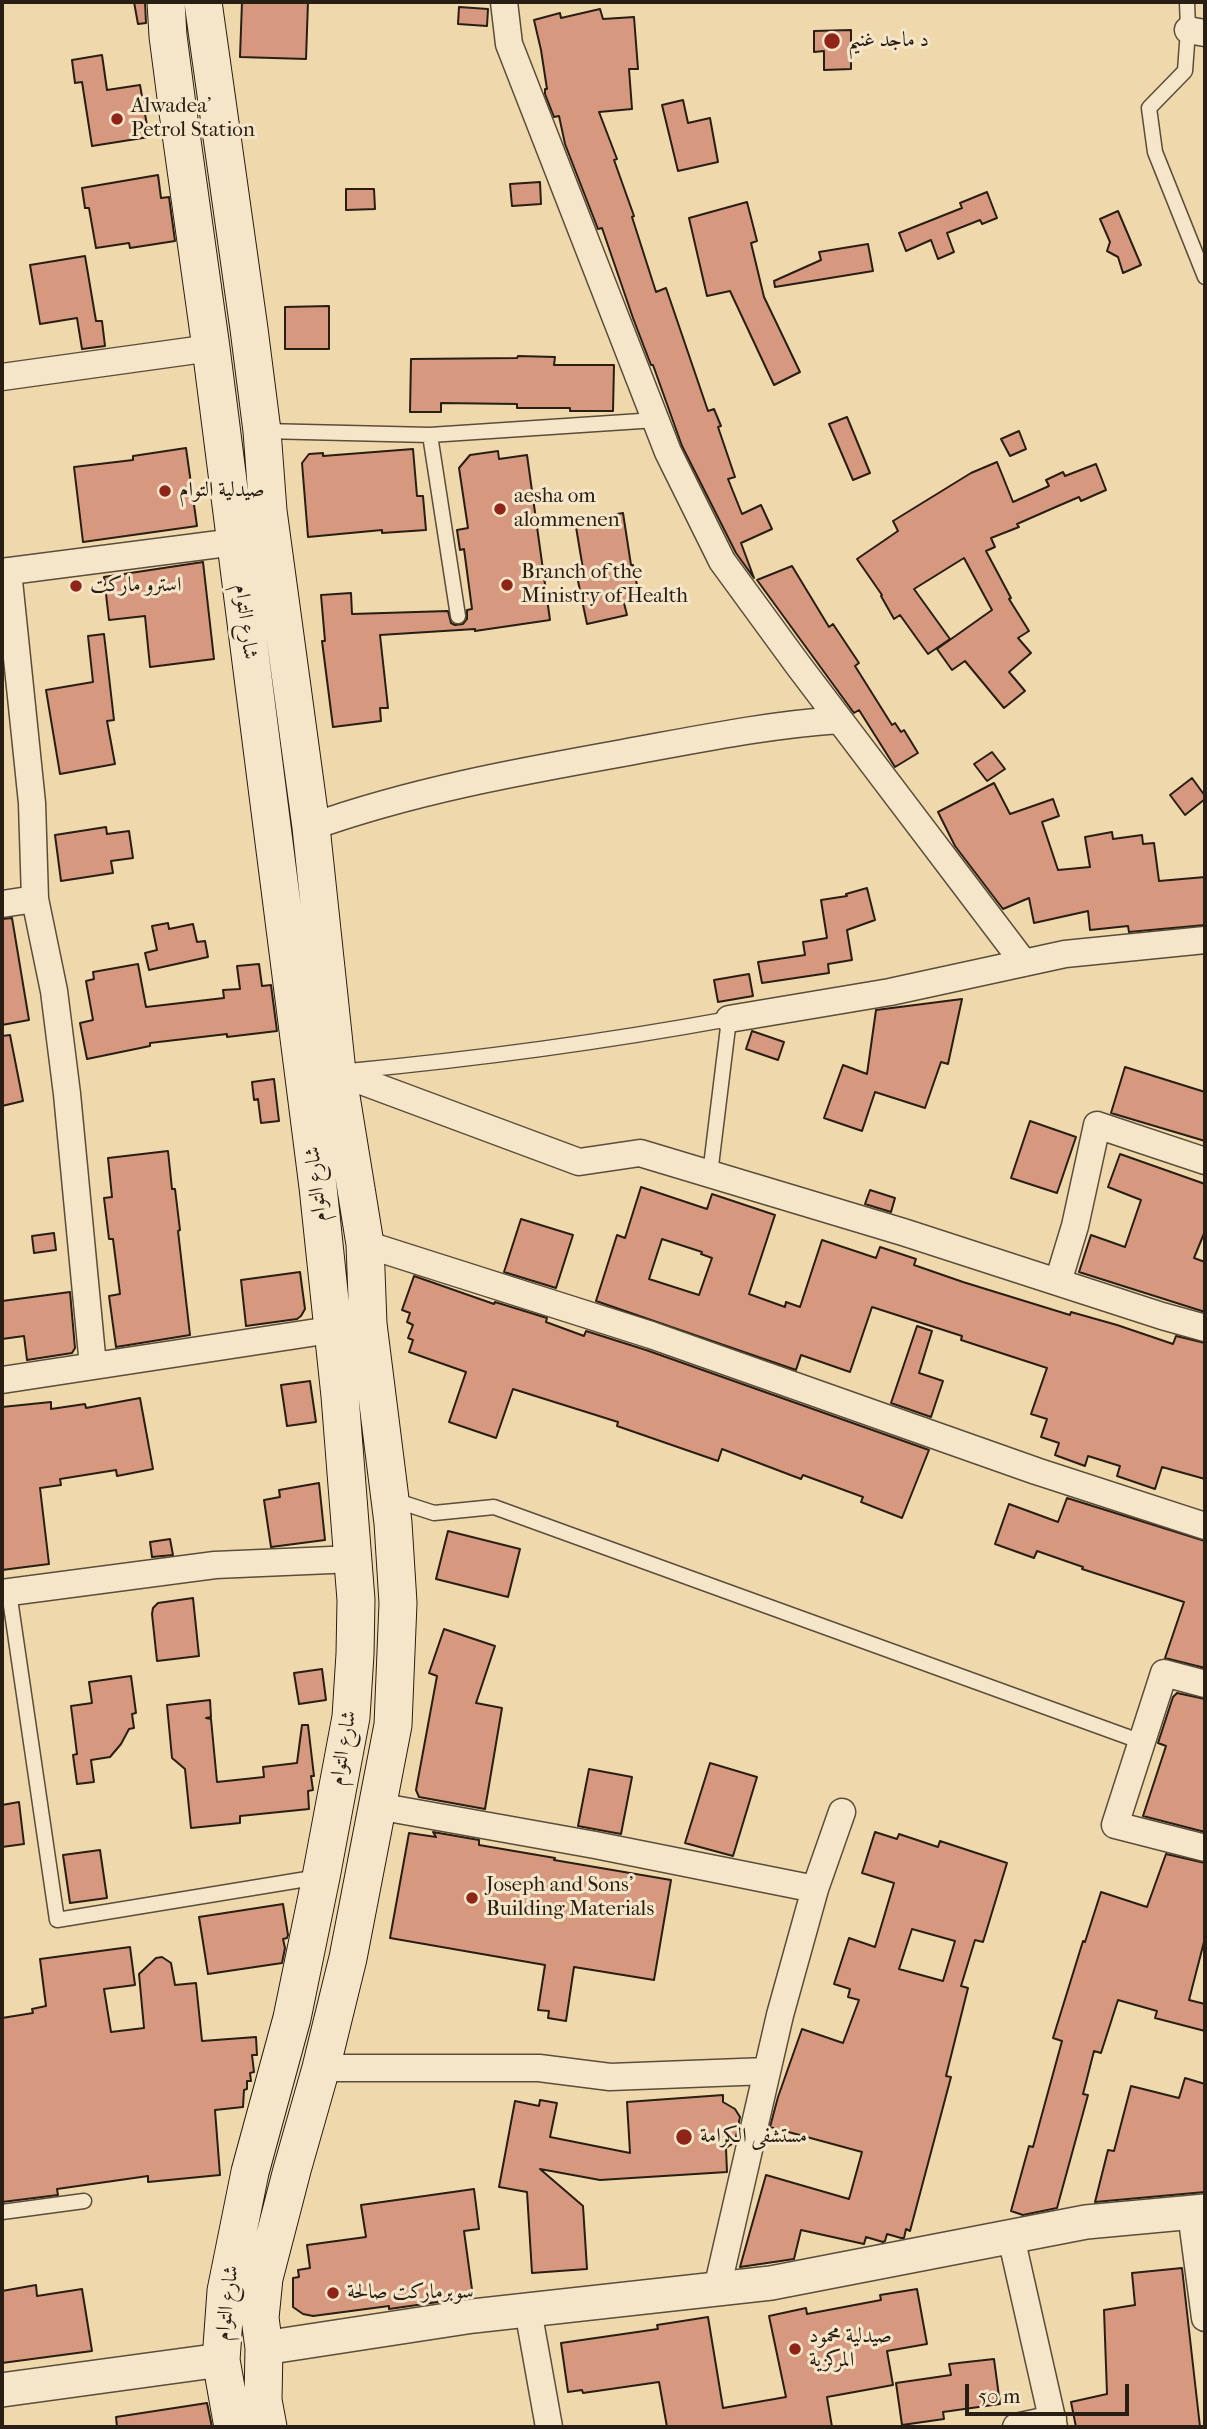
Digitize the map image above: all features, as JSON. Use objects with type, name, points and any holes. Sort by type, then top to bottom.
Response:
[{"type":"main road","name":"شارع التوام","points":[[166,2],[168,36],[211,348],[318,1187],[354,1559],[355,1654],[351,1717],[292,2018],[250,2172],[226,2291],[221,2360],[233,2427]]},
{"type":"main road","name":"شارع التوام","points":[[203,2],[262,431],[268,511],[311,827],[337,1072],[365,1244],[368,1324],[390,1499],[398,1603],[393,1725],[348,1958],[264,2278],[260,2318],[264,2348],[263,2400],[268,2427]]},
{"type":"street","points":[[503,2],[509,44],[668,452],[722,561],[1024,963]]},
{"type":"street","points":[[2,377],[211,348]]},
{"type":"street","points":[[93,1366],[67,1094],[54,991],[35,899],[32,803],[5,571],[235,542]]},
{"type":"street","points":[[311,827],[366,807],[492,777],[789,723],[839,720]]},
{"type":"street","points":[[2,904],[35,899]]},
{"type":"street","points":[[729,1019],[890,992],[1065,954],[1205,940]]},
{"type":"street","points":[[337,1072],[579,1162],[640,1153],[903,1232],[1205,1328]]},
{"type":"street","points":[[1058,1282],[1097,1125],[1205,1161]]},
{"type":"street","points":[[365,1244],[651,1335],[1023,1466],[1205,1525]]},
{"type":"street","points":[[2,1380],[368,1324]]},
{"type":"street","points":[[5,1593],[215,1565],[354,1559]]},
{"type":"street","points":[[1205,1684],[1164,1673],[1115,1825],[1205,1848]]},
{"type":"street","points":[[377,1806],[595,1845],[815,1889]]},
{"type":"street","points":[[717,2289],[779,2015],[815,1889],[842,1812]]},
{"type":"street","points":[[321,2068],[539,2068],[610,2077],[767,2071]]},
{"type":"street","points":[[2,2390],[221,2360],[264,2348],[473,2316],[771,2283],[1086,2222],[1198,2212],[1205,2318]]},
{"type":"street","points":[[1011,2237],[1053,2423],[1016,2427]]},
{"type":"street","points":[[528,2310],[549,2427]]},
{"type":"lane","points":[[1187,2],[1197,32],[1185,71],[1149,108],[1155,152],[1205,276]]},
{"type":"lane","points":[[262,431],[430,435],[656,420]]},
{"type":"lane","points":[[430,435],[458,616]]},
{"type":"lane","points":[[337,1072],[460,1061],[729,1019],[710,1174]]},
{"type":"lane","points":[[390,1499],[434,1513],[494,1507],[1142,1742]]},
{"type":"lane","points":[[5,1593],[58,1920],[321,1877]]},
{"type":"lane","points":[[2,2212],[84,2201]]},
{"type":"building","points":[[134,2],[145,2],[146,23],[138,24]]},
{"type":"building","points":[[242,2],[308,2],[306,59],[240,57]]},
{"type":"building","points":[[459,7],[488,9],[487,26],[458,24]]},
{"type":"building","points":[[600,9],[603,19],[634,17],[638,69],[629,69],[632,109],[599,112],[617,159],[614,160],[656,292],[666,288],[708,411],[714,409],[721,426],[718,427],[735,477],[728,479],[742,514],[761,505],[772,529],[741,543],[754,578],[736,553],[682,446],[602,228],[598,229],[565,144],[559,116],[554,117],[545,94],[547,89],[534,20],[560,13],[561,18]]},
{"type":"building","name":"د ماجد غنيم","points":[[851,30],[851,69],[824,70],[824,51],[814,52],[814,31]]},
{"type":"building","points":[[102,55],[107,90],[140,85],[149,137],[92,146],[82,82],[75,83],[72,60]]},
{"type":"building","points":[[683,100],[688,123],[710,118],[718,162],[678,171],[662,105]]},
{"type":"building","points":[[158,175],[161,198],[169,197],[175,241],[130,248],[129,243],[96,248],[89,208],[85,208],[82,188]]},
{"type":"building","points":[[540,182],[541,204],[512,206],[510,184]]},
{"type":"building","points":[[346,189],[374,189],[375,209],[346,210]]},
{"type":"building","points":[[987,192],[997,218],[982,224],[980,220],[947,233],[954,252],[938,259],[931,240],[906,251],[899,233],[962,208],[960,203]]},
{"type":"building","points":[[747,202],[757,241],[751,243],[764,297],[800,372],[774,385],[730,291],[707,296],[689,218]]},
{"type":"building","points":[[1118,211],[1141,265],[1123,273],[1118,257],[1107,251],[1110,242],[1100,219]]},
{"type":"building","points":[[868,244],[873,271],[775,287],[774,281],[821,260],[819,252]]},
{"type":"building","points":[[85,256],[96,321],[102,321],[105,346],[82,349],[77,318],[40,324],[30,265]]},
{"type":"building","points":[[329,306],[329,349],[285,349],[285,307]]},
{"type":"building","points":[[555,357],[554,365],[614,365],[613,411],[517,408],[517,404],[441,403],[441,412],[410,412],[411,359]]},
{"type":"building","points":[[847,417],[870,473],[853,480],[829,424]]},
{"type":"building","points":[[1019,431],[1026,449],[1010,456],[1001,439]]},
{"type":"building","points":[[186,448],[197,526],[83,542],[74,467],[133,460],[133,456]]},
{"type":"building","points":[[413,449],[417,496],[423,496],[426,530],[382,533],[382,530],[308,537],[302,463],[309,454],[323,453],[323,456]]},
{"type":"building","points":[[498,451],[499,459],[527,455],[550,620],[475,631],[380,635],[388,708],[380,708],[381,721],[333,727],[322,641],[325,641],[321,595],[351,593],[352,614],[448,611],[451,623],[463,624],[467,619],[467,610],[472,609],[464,549],[460,550],[457,530],[468,528],[459,468],[470,455]]},
{"type":"building","points":[[997,462],[1013,502],[1049,486],[1046,480],[1063,472],[1065,476],[1096,464],[1106,490],[1081,501],[1079,497],[991,538],[995,547],[986,551],[1011,598],[1009,599],[1029,631],[1018,638],[1031,653],[1009,672],[1025,691],[1004,708],[965,661],[952,670],[937,649],[992,610],[964,558],[914,589],[950,639],[928,654],[900,615],[894,619],[882,595],[857,559],[898,531],[893,521],[971,473]]},
{"type":"building","points":[[623,513],[631,565],[640,600],[624,603],[627,615],[587,624],[577,576],[584,575],[575,521]]},
{"type":"building","points":[[203,562],[214,659],[150,667],[145,616],[109,620],[104,577]]},
{"type":"building","points":[[792,566],[829,627],[833,624],[859,663],[855,666],[892,725],[895,723],[901,732],[904,730],[918,753],[895,767],[859,710],[854,713],[757,580]]},
{"type":"building","points":[[104,634],[114,720],[107,721],[115,764],[60,774],[46,690],[93,682],[88,636]]},
{"type":"building","points":[[992,752],[1005,769],[987,781],[974,764]]},
{"type":"building","points":[[1192,778],[1205,799],[1185,815],[1170,795]]},
{"type":"building","points":[[994,783],[1010,814],[1053,799],[1059,816],[1042,822],[1058,870],[1090,867],[1085,837],[1112,832],[1113,839],[1142,835],[1143,844],[1154,843],[1159,881],[1205,877],[1205,925],[1129,932],[1128,926],[1090,930],[1088,911],[1034,923],[1029,898],[1003,909],[955,846],[938,812]]},
{"type":"building","points":[[106,827],[107,834],[129,831],[133,858],[111,861],[113,873],[61,881],[55,835]]},
{"type":"building","points":[[867,888],[875,920],[847,930],[852,960],[828,964],[829,973],[762,983],[758,962],[805,955],[803,942],[827,938],[821,900],[847,896],[846,894]]},
{"type":"building","points":[[12,918],[29,1020],[2,1025],[2,919]]},
{"type":"building","points":[[168,923],[169,929],[193,924],[197,942],[205,941],[208,957],[149,970],[145,953],[157,950],[152,926]]},
{"type":"building","points":[[138,964],[146,1007],[224,998],[223,990],[240,989],[237,966],[259,964],[262,986],[271,985],[277,1031],[150,1043],[150,1046],[87,1059],[80,1023],[93,1020],[86,981],[94,979],[93,972]]},
{"type":"building","points":[[749,974],[753,996],[718,1002],[714,980]]},
{"type":"building","points":[[962,999],[948,1064],[941,1062],[925,1108],[875,1092],[862,1131],[824,1118],[843,1065],[867,1074],[876,1010]]},
{"type":"building","points":[[752,1031],[784,1042],[778,1060],[746,1049]]},
{"type":"building","points":[[10,1035],[23,1101],[2,1106],[2,1036]]},
{"type":"building","points":[[1125,1067],[1205,1092],[1205,1141],[1111,1113]]},
{"type":"building","points":[[274,1079],[279,1121],[261,1123],[258,1099],[254,1100],[252,1082]]},
{"type":"building","points":[[1030,1121],[1076,1137],[1057,1193],[1011,1178]]},
{"type":"building","points":[[168,1151],[180,1230],[190,1335],[116,1347],[109,1296],[120,1294],[113,1239],[109,1239],[104,1198],[112,1197],[108,1158]]},
{"type":"building","points":[[1120,1154],[1205,1184],[1205,1231],[1194,1258],[1205,1262],[1205,1312],[1079,1272],[1091,1235],[1125,1247],[1141,1200],[1108,1187]]},
{"type":"building","points":[[641,1187],[707,1209],[712,1194],[775,1215],[749,1294],[785,1307],[786,1302],[800,1307],[822,1240],[876,1258],[880,1247],[916,1259],[914,1265],[963,1282],[1070,1315],[1071,1312],[1117,1325],[1173,1344],[1176,1336],[1205,1343],[1205,1479],[1162,1467],[1155,1489],[1117,1476],[1120,1466],[1088,1456],[1085,1466],[1055,1455],[1059,1443],[1041,1437],[1047,1419],[1031,1414],[1047,1368],[961,1340],[962,1336],[872,1307],[850,1372],[801,1355],[796,1370],[596,1301],[617,1235],[625,1238]],"holes":[[[662,1239],[702,1252],[701,1254],[712,1258],[699,1295],[649,1279]]]},
{"type":"building","points":[[870,1190],[895,1198],[891,1212],[865,1204]]},
{"type":"building","points":[[521,1219],[573,1235],[556,1288],[504,1272]]},
{"type":"building","points":[[54,1233],[56,1250],[34,1253],[32,1236]]},
{"type":"building","points":[[300,1272],[305,1309],[301,1316],[297,1319],[246,1326],[241,1280]]},
{"type":"building","points":[[414,1276],[494,1304],[495,1302],[547,1318],[546,1322],[584,1336],[586,1331],[646,1350],[929,1450],[902,1518],[861,1502],[863,1497],[803,1475],[801,1479],[722,1449],[718,1461],[617,1426],[618,1422],[513,1389],[496,1438],[449,1422],[466,1372],[409,1352],[413,1340],[408,1338],[413,1325],[407,1322],[410,1313],[402,1310]]},
{"type":"building","points":[[70,1292],[75,1348],[72,1353],[27,1360],[24,1336],[2,1339],[2,1301]]},
{"type":"building","points":[[917,1326],[932,1331],[919,1373],[943,1381],[931,1417],[891,1403]]},
{"type":"building","points":[[310,1381],[316,1422],[287,1426],[281,1385]]},
{"type":"building","points":[[140,1398],[153,1469],[117,1476],[116,1470],[60,1479],[61,1485],[40,1488],[49,1564],[2,1570],[2,1407],[51,1402],[51,1409],[85,1404],[86,1408]]},
{"type":"building","points":[[319,1483],[325,1540],[271,1547],[264,1500],[280,1497],[279,1490]]},
{"type":"building","points":[[1067,1498],[1205,1541],[1205,1668],[1165,1658],[1184,1602],[1082,1569],[1083,1567],[1037,1551],[1034,1558],[995,1544],[1009,1504],[1058,1522]]},
{"type":"building","points":[[448,1531],[520,1549],[508,1597],[436,1579]]},
{"type":"building","points":[[170,1539],[173,1555],[152,1557],[150,1542]]},
{"type":"building","points":[[193,1598],[199,1656],[157,1661],[153,1608],[158,1603]]},
{"type":"building","points":[[444,1629],[495,1646],[476,1703],[502,1708],[485,1809],[419,1797],[416,1790],[437,1676],[429,1673]]},
{"type":"building","points":[[322,1669],[326,1700],[299,1704],[294,1673]]},
{"type":"building","points":[[131,1676],[136,1713],[132,1714],[134,1728],[129,1729],[110,1757],[91,1760],[94,1782],[77,1784],[73,1755],[77,1754],[71,1706],[92,1703],[89,1682]]},
{"type":"building","points":[[1177,1693],[1205,1699],[1205,1832],[1143,1816],[1166,1746],[1158,1743],[1173,1697]]},
{"type":"building","points":[[210,1700],[211,1717],[206,1718],[211,1719],[217,1782],[264,1777],[263,1767],[297,1763],[302,1725],[308,1725],[314,1776],[311,1776],[313,1790],[308,1791],[309,1809],[240,1816],[240,1823],[191,1828],[185,1769],[172,1758],[167,1705]]},
{"type":"building","points":[[710,1763],[757,1777],[733,1856],[685,1843]]},
{"type":"building","points":[[589,1769],[632,1777],[621,1834],[578,1826]]},
{"type":"building","points":[[19,1802],[24,1844],[2,1847],[2,1805]]},
{"type":"building","points":[[433,1832],[479,1840],[479,1845],[671,1880],[654,1980],[574,1967],[566,2021],[548,2018],[549,2011],[538,2010],[545,1965],[390,1938],[409,1833],[436,1837]]},
{"type":"building","points":[[875,1832],[897,1839],[899,1834],[938,1847],[940,1841],[1007,1863],[983,1942],[975,1940],[961,1986],[968,1988],[946,2076],[951,2077],[910,2231],[906,2229],[904,2238],[887,2234],[883,2242],[866,2237],[864,2244],[801,2230],[794,2259],[740,2267],[766,2175],[849,2199],[862,2152],[770,2127],[802,2029],[843,2043],[859,2000],[848,1997],[850,1989],[834,1984],[849,1938],[875,1947],[894,1883],[862,1873]],"holes":[[[912,1929],[955,1941],[943,1981],[899,1969]]]},
{"type":"building","points":[[100,1850],[107,1898],[70,1903],[63,1855]]},
{"type":"building","points":[[1166,1854],[1205,1863],[1205,1938],[1189,2000],[1205,2004],[1205,2031],[1155,2018],[1157,2011],[1118,2000],[1101,2053],[1094,2051],[1083,2094],[1088,2095],[1057,2208],[1023,2215],[1011,2211],[1029,2146],[1033,2147],[1062,2041],[1053,2038],[1101,1892],[1147,1907]]},
{"type":"building","points":[[283,1904],[288,1935],[283,1939],[285,1948],[282,1963],[208,1974],[199,1917]]},
{"type":"building","points":[[130,1947],[135,1985],[104,1989],[111,2032],[144,2028],[139,1974],[156,1958],[162,1957],[171,1963],[175,1985],[196,1983],[202,2041],[256,2037],[257,2055],[252,2055],[254,2072],[250,2073],[251,2081],[247,2081],[247,2089],[244,2090],[243,2107],[215,2110],[220,2175],[148,2182],[148,2176],[57,2189],[58,2195],[2,2202],[2,2018],[33,2013],[32,2009],[46,2006],[40,1959]]},
{"type":"building","points":[[1185,2078],[1205,2084],[1205,2192],[1095,2202],[1108,2150],[1114,2151],[1131,2086],[1179,2098]]},
{"type":"building","points":[[723,2095],[723,2102],[735,2109],[740,2117],[735,2142],[726,2148],[727,2172],[600,2180],[540,2169],[583,2206],[587,2269],[532,2273],[527,2192],[499,2187],[515,2101],[539,2106],[540,2100],[557,2103],[550,2137],[630,2153],[627,2102]]},
{"type":"building","points":[[474,2189],[479,2229],[464,2231],[473,2297],[313,2316],[303,2314],[293,2307],[293,2278],[299,2277],[298,2270],[310,2268],[307,2245],[366,2237],[361,2205]]},
{"type":"building","points":[[1182,2268],[1200,2427],[1076,2427],[1071,2402],[1107,2394],[1104,2310],[1135,2305],[1132,2273]]},
{"type":"building","points":[[36,2285],[37,2296],[82,2289],[92,2351],[2,2363],[2,2291]]},
{"type":"building","points":[[917,2289],[927,2344],[887,2351],[893,2385],[827,2397],[832,2427],[667,2427],[659,2382],[583,2393],[582,2390],[568,2392],[561,2343],[658,2329],[657,2325],[708,2317],[723,2408],[786,2397],[769,2316],[806,2308],[807,2314],[881,2300],[880,2295]]},
{"type":"building","points":[[994,2359],[1000,2404],[943,2412],[944,2419],[902,2425],[896,2383],[951,2375],[949,2364]]},
{"type":"building","points":[[207,2403],[212,2427],[117,2427],[116,2417]]},
{"type":"place","name":"د ماجد غنيم","points":[[832,41]]},
{"type":"place","name":"Alwadea' Petrol Station","points":[[117,119]]},
{"type":"place","name":"صيدلية التوام","points":[[165,491]]},
{"type":"place","name":"aesha om alommenen","points":[[500,509]]},
{"type":"place","name":"Branch of the Ministry of Health","points":[[507,585]]},
{"type":"place","name":"استرو ماركت","points":[[76,586]]},
{"type":"place","name":"Joseph and Sons' Building Materials","points":[[472,1898]]},
{"type":"place","name":"مستشفى الكرامة","points":[[684,2137]]},
{"type":"place","name":"سوبرماركت صالحة","points":[[333,2293]]},
{"type":"place","name":"صيدلية محمود المركزية","points":[[795,2349]]}]
